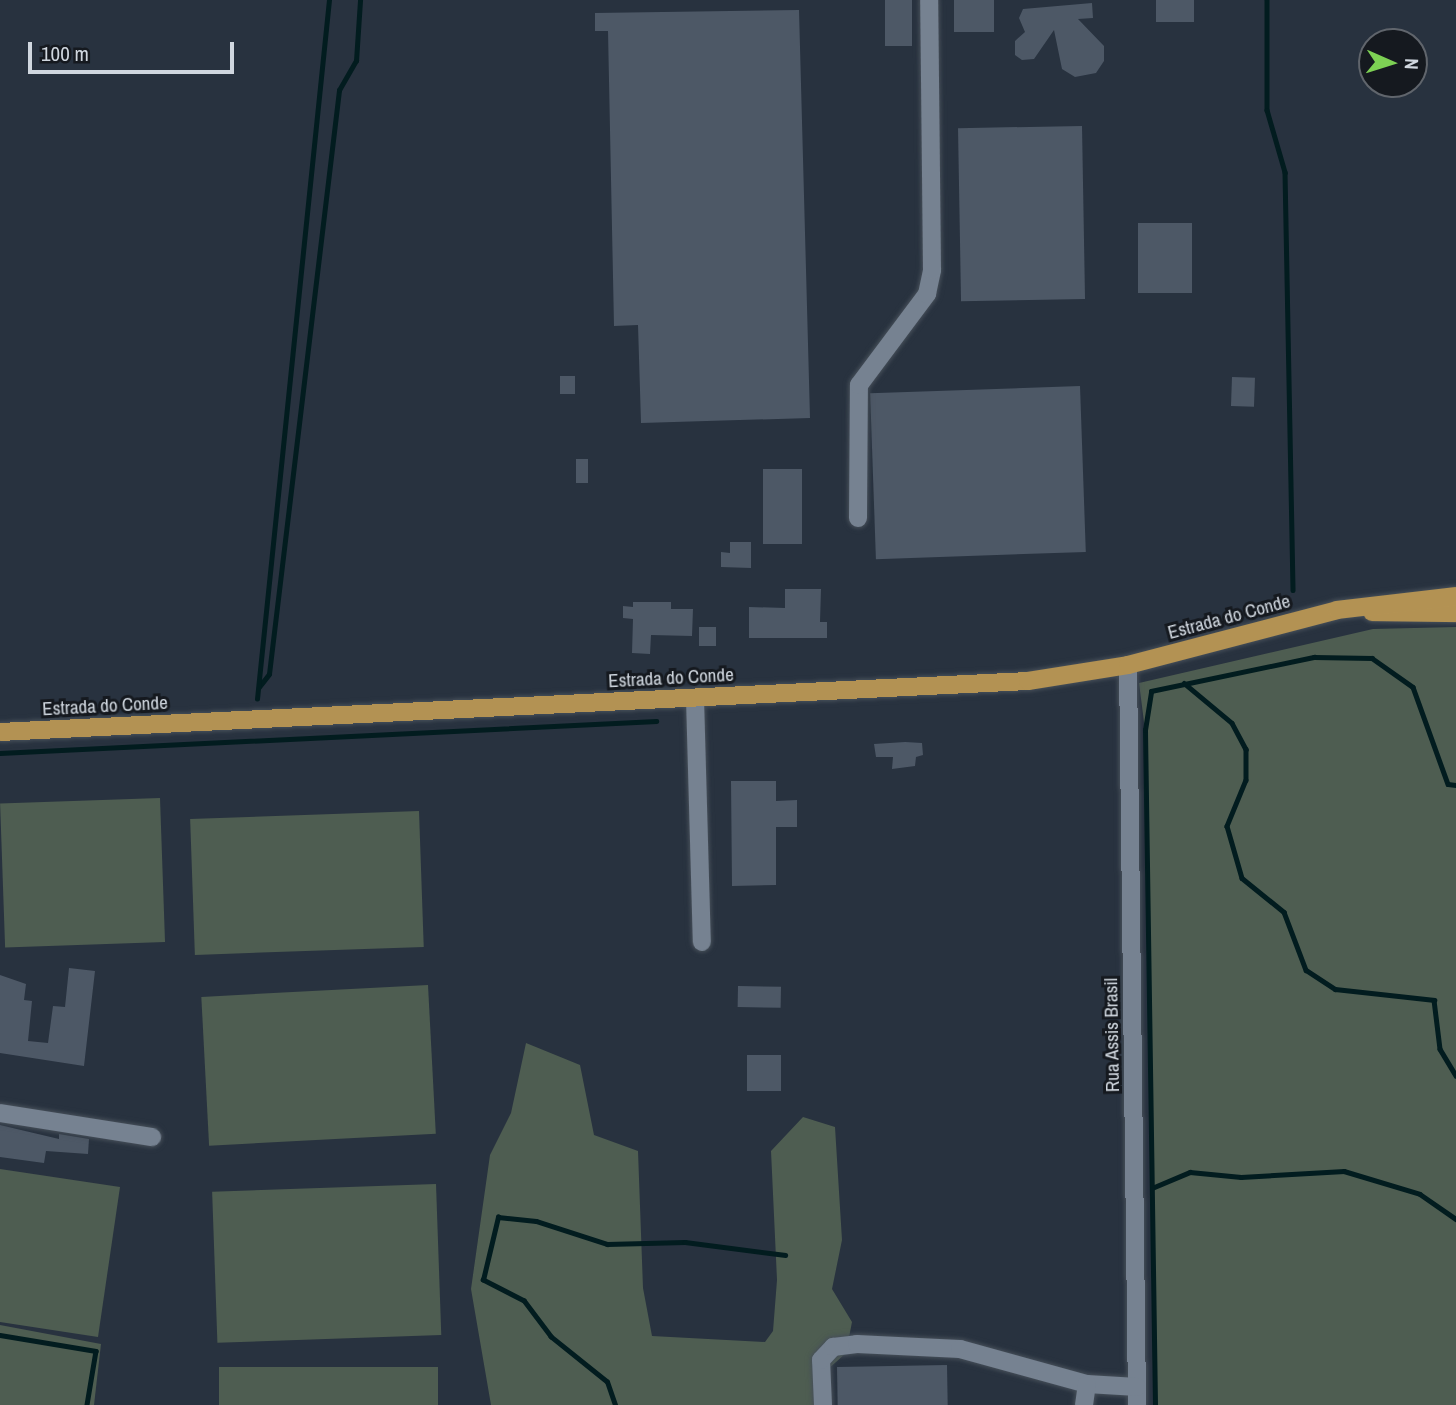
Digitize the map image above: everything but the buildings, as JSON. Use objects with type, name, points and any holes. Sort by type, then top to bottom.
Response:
[{"type":"main road","name":"Estrada do Conde","points":[[0,732],[1028,681],[1128,665],[1337,610],[1456,596]]},
{"type":"main road","name":"Estrada do Conde","points":[[1337,610],[1456,602]]},
{"type":"main road","name":"Estrada do Conde","points":[[1337,610],[1456,613]]},
{"type":"street","points":[[858,518],[859,385],[928,294],[932,270],[929,0]]},
{"type":"street","name":"Rua Assis Brasil","points":[[1128,665],[1137,1396]]},
{"type":"street","points":[[695,698],[702,942]]},
{"type":"street","points":[[0,1113],[152,1137]]},
{"type":"street","points":[[823,1405],[821,1360],[833,1347],[857,1345],[960,1349],[1137,1396]]},
{"type":"street","points":[[1084,1405],[1087,1384]]},
{"type":"green space","points":[[1456,627],[1456,1405],[1155,1405],[1145,730],[1139,683],[1373,629]]},
{"type":"green space","points":[[160,798],[165,942],[5,947],[0,804]]},
{"type":"green space","points":[[419,811],[424,947],[195,955],[190,819]]},
{"type":"green space","points":[[428,985],[436,1134],[209,1146],[201,997]]},
{"type":"green space","points":[[526,1043],[580,1065],[594,1135],[638,1151],[643,1288],[652,1336],[765,1342],[773,1331],[777,1280],[771,1151],[803,1117],[835,1127],[842,1240],[832,1289],[852,1322],[846,1353],[817,1379],[819,1405],[491,1405],[471,1289],[490,1155],[511,1113]]},
{"type":"green space","points":[[0,1169],[120,1187],[98,1337],[0,1322]]},
{"type":"green space","points":[[436,1184],[441,1335],[217,1343],[212,1192]]},
{"type":"green space","points":[[0,1325],[101,1344],[94,1405],[0,1405]]},
{"type":"green space","points":[[219,1367],[438,1367],[438,1405],[219,1405]]},
{"type":"waterway","points":[[257,699],[329,0]]},
{"type":"waterway","points":[[259,687],[269,674],[339,90],[356,61],[360,0]]},
{"type":"waterway","points":[[1267,0],[1267,110],[1285,172],[1293,590]]},
{"type":"waterway","points":[[1155,1405],[1145,730],[1151,691],[1314,657],[1372,658],[1413,687],[1448,784],[1456,785]]},
{"type":"waterway","points":[[1184,683],[1232,723],[1246,749],[1246,780],[1227,826],[1242,878],[1284,912],[1306,970],[1335,989],[1434,1000],[1440,1049],[1456,1076]]},
{"type":"waterway","points":[[0,753],[656,721]]},
{"type":"waterway","points":[[1152,1188],[1190,1172],[1241,1177],[1344,1171],[1420,1194],[1456,1219]]},
{"type":"waterway","points":[[615,1405],[607,1382],[551,1337],[524,1301],[483,1280],[498,1217],[536,1221],[607,1244],[685,1242],[785,1255]]},
{"type":"waterway","points":[[0,1335],[96,1351],[87,1405]]}]
